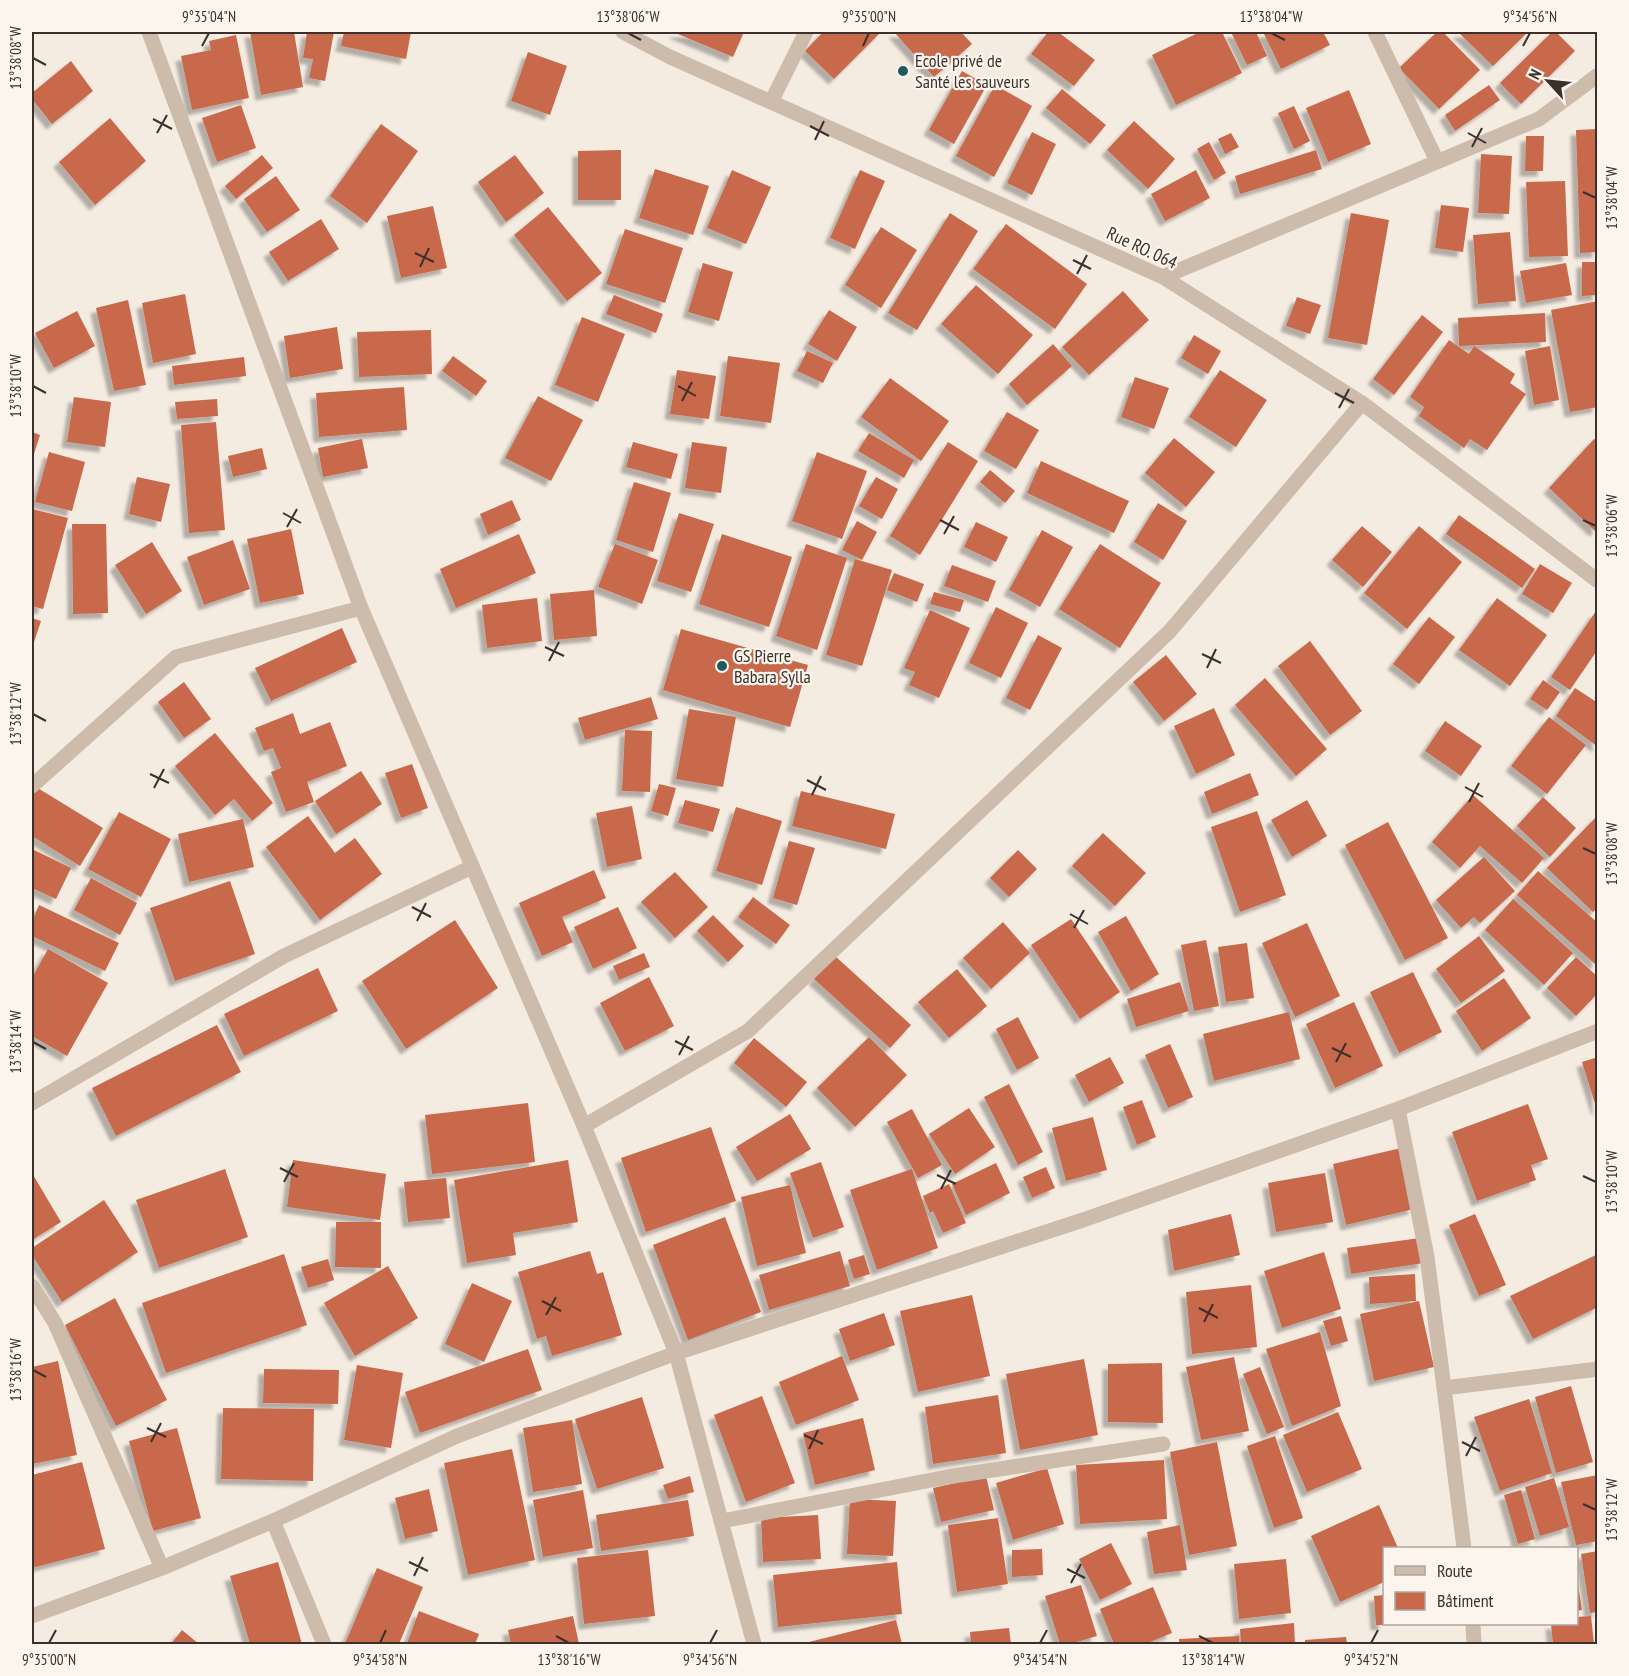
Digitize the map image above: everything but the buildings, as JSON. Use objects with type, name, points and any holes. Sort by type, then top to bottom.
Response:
[{"type":"street","points":[[149,32],[361,608],[584,1126],[676,1353],[723,1521],[754,1644]]},
{"type":"street","name":"Rue RO. 064","points":[[623,32],[670,57],[1163,277],[1362,403],[1598,581]]},
{"type":"street","points":[[771,102],[806,32]]},
{"type":"street","points":[[1375,32],[1437,162]]},
{"type":"street","points":[[1163,277],[1539,118],[1598,75]]},
{"type":"street","points":[[584,1126],[748,1031],[1170,632],[1362,403]]},
{"type":"street","points":[[32,786],[176,657],[361,608]]},
{"type":"street","points":[[32,1102],[284,956],[472,867]]},
{"type":"street","points":[[32,1616],[162,1568],[273,1521],[457,1436],[676,1353],[1083,1220],[1398,1109],[1598,1031]]},
{"type":"street","points":[[1398,1109],[1427,1257],[1464,1547]]},
{"type":"street","points":[[32,1286],[55,1323],[162,1568]]},
{"type":"street","points":[[1444,1388],[1598,1369]]},
{"type":"street","points":[[723,1521],[946,1477],[1163,1444]]},
{"type":"street","points":[[273,1521],[324,1644]]},
{"type":"street","points":[[1473,1625],[1474,1644]]},
{"type":"place","name":"Ecole privé de Santé les sauveurs","points":[[903,71]]},
{"type":"place","name":"GS Pierre Babara Sylla","points":[[722,666]]}]
